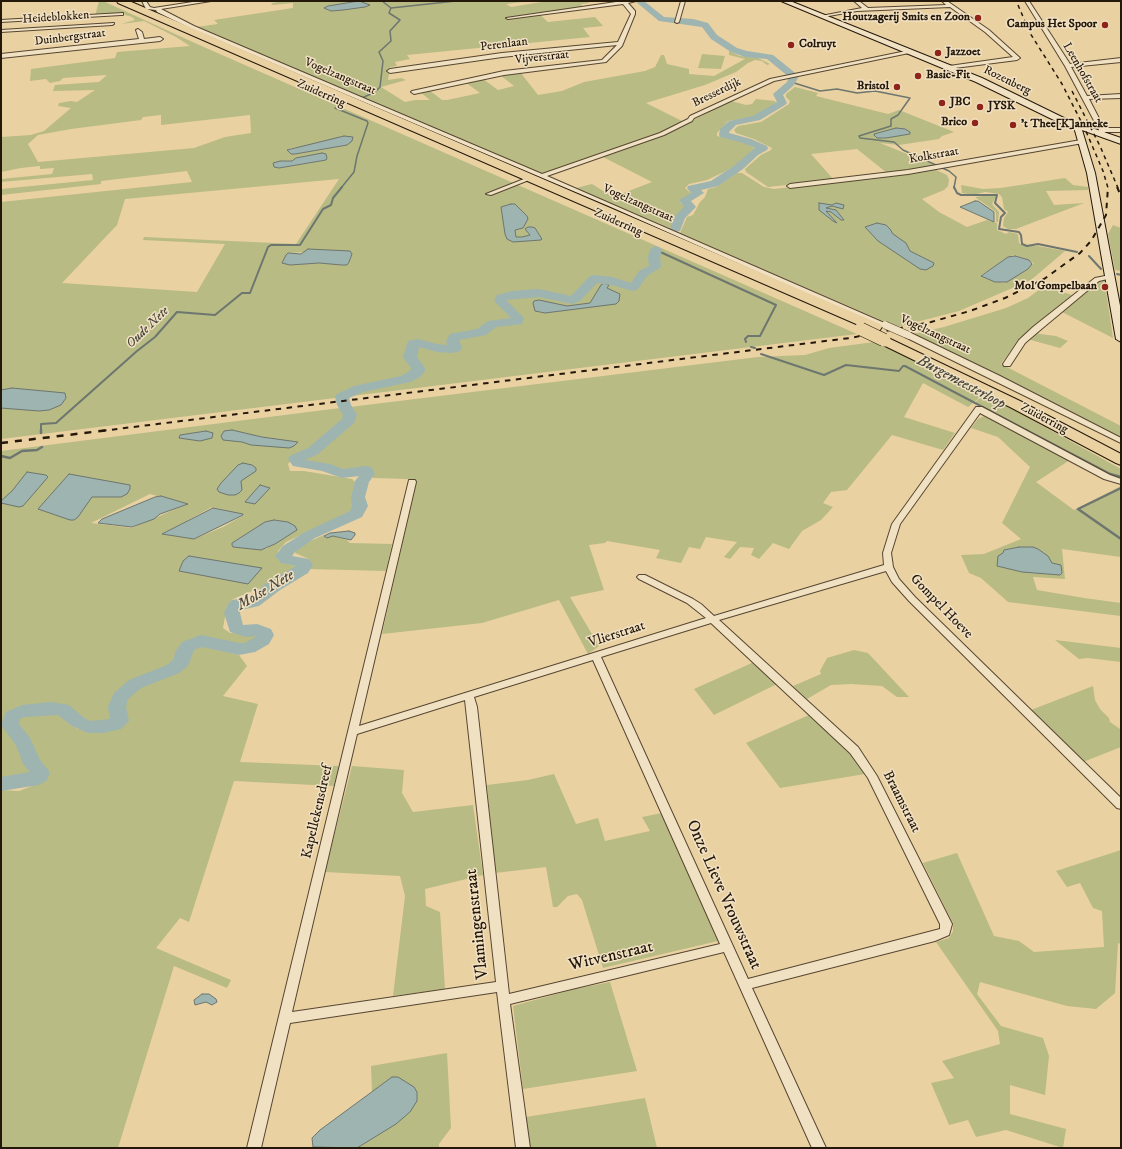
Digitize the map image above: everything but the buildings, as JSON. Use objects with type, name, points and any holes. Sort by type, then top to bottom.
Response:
[{"type":"highway","name":"Zuiderring","points":[[109,1],[532,179],[861,330],[890,333],[1009,400],[1121,460]]},
{"type":"highway","name":"Zuiderring","points":[[121,1],[890,333],[1024,398],[1121,449]]},
{"type":"main road","name":"Rozenberg","points":[[784,1],[949,68],[1078,127],[1102,132],[1121,141]]},
{"type":"main road","points":[[1078,127],[1091,173],[1121,339]]},
{"type":"street","name":"Vogelzangstraat","points":[[144,1],[148,8],[158,8],[159,11],[192,27],[532,179]]},
{"type":"street","points":[[158,8],[209,1]]},
{"type":"street","points":[[677,21],[683,1]]},
{"type":"street","points":[[856,1],[867,10]]},
{"type":"street","points":[[944,1],[987,31],[1017,58],[949,68]]},
{"type":"street","name":"Leenhofstraat","points":[[1027,1],[1068,66],[1102,132]]},
{"type":"street","points":[[508,18],[630,2]]},
{"type":"street","name":"Vijverstraat","points":[[414,92],[504,73],[600,62],[606,60],[620,43],[633,12],[630,2]]},
{"type":"street","points":[[823,16],[844,11],[950,6]]},
{"type":"street","points":[[1,21],[121,14]]},
{"type":"street","name":"Heideblokken","points":[[1,31],[112,24]]},
{"type":"street","points":[[138,30],[142,41]]},
{"type":"street","name":"Duinbergstraat","points":[[1,56],[113,42],[160,39]]},
{"type":"street","name":"Perenlaan","points":[[390,71],[502,55],[620,43]]},
{"type":"street","name":"Bresserdijk","points":[[489,194],[662,134],[690,120],[692,117],[757,86],[792,75],[909,51]]},
{"type":"street","points":[[1068,66],[1121,60]]},
{"type":"street","points":[[1085,98],[1121,96]]},
{"type":"street","points":[[1102,132],[1121,130]]},
{"type":"street","name":"Kolkstraat","points":[[790,186],[908,172],[1081,142]]},
{"type":"street","points":[[1007,364],[1022,342],[1036,329],[1097,279],[1110,277]]},
{"type":"street","name":"Vogelzangstraat","points":[[890,333],[997,378],[1121,442]]},
{"type":"street","name":"Gompel Hoeve","points":[[1121,482],[1107,477],[979,409],[896,524],[887,553],[889,567],[895,580],[912,599],[1121,805]]},
{"type":"street","name":"Kapellekensdreef","points":[[254,1148],[412,482]]},
{"type":"street","name":"Vlierstraat","points":[[353,732],[889,567]]},
{"type":"street","name":"Braamstraat","points":[[642,577],[690,601],[713,620],[854,750],[872,776],[946,924],[945,932],[935,936],[745,985]]},
{"type":"street","name":"Onze Lieve Vrouwstraat","points":[[596,657],[818,1148]]},
{"type":"street","name":"Vlamingenstraat","points":[[469,696],[472,707],[502,986],[523,1148]]},
{"type":"street","name":"Witvenstraat","points":[[504,1001],[727,947]]},
{"type":"street","points":[[284,1019],[502,986]]},
{"type":"green space","points":[[99,1],[103,1],[197,44],[857,334],[1,439],[1,202],[192,182],[187,171],[101,181],[101,184],[1,195],[1,189],[93,180],[92,174],[1,182],[1,179],[52,174],[54,168],[40,169],[40,166],[1,172],[1,137],[31,135],[44,131],[71,108],[58,106],[59,103],[71,101],[77,102],[95,90],[53,91],[55,85],[99,82],[107,75],[63,78],[60,81],[50,83],[46,79],[30,81],[31,69],[115,58],[117,52],[190,46],[176,37],[144,21],[121,24],[135,20],[132,17],[125,15],[123,12],[95,16]],"holes":[[[161,115],[161,125],[250,115],[251,133],[225,137],[194,148],[38,162],[28,144],[38,135],[141,120],[143,117]],[[347,145],[295,154],[291,154],[287,150],[292,148]],[[326,160],[279,168],[275,167],[280,161]],[[339,179],[296,244],[144,237],[143,240],[225,244],[197,292],[62,283],[117,225],[125,199]],[[305,252],[352,254],[347,265],[319,263],[290,265],[288,253]]]},
{"type":"green space","points":[[287,1],[530,1],[506,4],[511,7],[548,1],[586,1],[590,3],[581,4],[583,8],[538,13],[548,22],[595,17],[603,26],[583,28],[590,37],[407,55],[410,59],[395,62],[397,66],[390,67],[388,80],[401,78],[406,80],[381,87],[405,102],[430,100],[420,92],[429,90],[442,100],[480,93],[465,82],[483,79],[498,90],[514,86],[500,75],[520,72],[538,95],[562,91],[584,82],[645,71],[655,67],[661,55],[664,55],[667,64],[689,69],[689,74],[714,76],[745,59],[729,55],[729,51],[740,56],[758,58],[770,64],[767,65],[762,61],[755,60],[748,63],[736,72],[705,85],[646,103],[684,122],[665,131],[540,174],[196,27],[218,24],[214,20],[293,8],[293,3],[273,5],[271,3]]},
{"type":"green space","points":[[702,54],[725,56],[721,69],[698,68]]},
{"type":"green space","points":[[795,87],[818,93],[816,96],[888,114],[899,110],[954,132],[942,136],[939,139],[899,145],[880,143],[934,165],[887,173],[857,149],[811,154],[834,180],[768,187],[746,172],[745,169],[761,155],[772,148],[754,139],[736,133],[734,130],[738,126],[761,122],[789,104],[790,101],[786,97],[786,94]]},
{"type":"green space","points":[[756,99],[775,101],[776,104],[752,117],[728,121],[717,133],[717,136],[745,143],[756,149],[751,151],[750,155],[743,161],[724,172],[707,180],[689,184],[685,188],[692,194],[680,200],[684,206],[684,210],[678,214],[672,229],[576,188],[592,184],[613,197],[652,182],[603,157],[662,136],[731,101],[746,105],[752,104]]},
{"type":"green space","points":[[934,169],[947,175],[949,180],[948,186],[944,190],[922,199],[939,212],[967,227],[987,220],[997,223],[997,230],[1006,234],[1009,232],[1018,234],[1019,243],[1024,246],[1038,246],[1065,251],[1031,280],[959,311],[897,327],[680,233],[687,217],[693,215],[700,202],[705,197],[708,189],[716,187],[737,173],[742,173],[764,187],[774,189],[907,174]],"holes":[[[1013,255],[1034,263],[1004,283],[981,275]]]},
{"type":"green space","points":[[1065,178],[1073,185],[1088,187],[1088,190],[1046,191],[1054,205],[1084,203],[1016,229],[1008,229],[1003,226],[1004,218],[1008,212],[1004,209],[1002,197],[999,194],[985,192],[973,195],[962,193],[961,185],[983,189],[1001,188]]},
{"type":"green space","points":[[991,195],[996,196],[992,204],[999,212],[998,222],[996,222],[996,212],[975,197]]},
{"type":"green space","points":[[1113,225],[1121,228],[1121,271],[1115,270],[1108,234]]},
{"type":"green space","points":[[1105,280],[1113,338],[1062,312],[1101,281]]},
{"type":"green space","points":[[1044,286],[1072,295],[1029,330],[1040,334],[1056,336],[1068,341],[1060,348],[1020,337],[1001,364],[1121,426],[1121,438],[1042,397],[913,334],[944,327],[1006,308],[1028,298]]},
{"type":"green space","points":[[874,342],[918,361],[984,394],[968,407],[923,383],[904,417],[955,433],[943,450],[892,435],[847,490],[831,492],[823,503],[833,507],[821,520],[802,531],[789,549],[773,543],[759,559],[751,555],[754,548],[740,547],[730,559],[724,557],[737,542],[706,537],[700,549],[689,547],[681,563],[656,558],[660,550],[607,541],[605,543],[589,545],[604,590],[570,597],[599,646],[588,654],[559,600],[482,623],[382,634],[416,482],[407,479],[373,478],[372,472],[369,472],[367,469],[342,471],[332,467],[303,461],[319,451],[347,425],[352,419],[350,407],[758,357],[805,355],[829,348]]},
{"type":"green space","points":[[985,394],[1121,469],[1121,479],[1112,477],[974,403]]},
{"type":"green space","points":[[340,408],[345,416],[340,424],[317,445],[295,456],[288,464],[290,471],[304,471],[352,479],[355,482],[352,498],[352,511],[286,542],[278,551],[277,558],[283,563],[296,566],[295,568],[289,573],[276,578],[267,585],[233,599],[227,606],[223,628],[230,633],[254,633],[258,638],[253,643],[234,647],[220,640],[191,640],[178,652],[172,665],[142,677],[119,691],[111,709],[115,720],[111,722],[100,724],[88,723],[79,719],[76,712],[61,704],[49,704],[15,709],[5,717],[21,717],[25,713],[57,711],[65,716],[70,724],[78,729],[96,731],[111,730],[119,726],[121,723],[123,713],[122,699],[127,693],[139,684],[175,671],[184,663],[189,649],[195,646],[205,647],[239,655],[247,666],[223,696],[258,704],[240,762],[339,766],[334,786],[234,781],[189,922],[180,918],[156,948],[231,980],[227,988],[174,966],[118,1148],[1,1148],[1,790],[19,791],[32,786],[45,775],[45,769],[40,765],[27,779],[9,781],[1,778],[1,451]],"holes":[[[150,494],[187,504],[132,528],[91,523]],[[212,507],[244,515],[223,527],[194,539],[163,534]],[[274,520],[288,522],[289,535],[266,549],[232,543],[265,522]]]},
{"type":"green space","points":[[984,416],[1070,460],[1036,482],[1074,510],[1121,486],[1121,557],[1062,549],[1065,579],[1033,577],[1037,590],[1121,603],[1121,616],[1008,602],[981,578],[969,573],[961,555],[984,554],[1021,539],[1002,523],[1030,467],[998,437],[971,428],[978,419]]},
{"type":"green space","points":[[324,535],[327,538],[333,536],[347,540],[350,543],[392,544],[386,571],[308,569],[311,564],[309,559],[295,553],[299,546]]},
{"type":"green space","points":[[1055,640],[1121,648],[1121,662],[1088,658],[1079,659]]},
{"type":"green space","points":[[854,650],[868,653],[909,697],[897,697],[882,686],[851,684],[831,685],[807,699],[793,686],[821,674],[820,671],[827,658]]},
{"type":"green space","points":[[754,662],[777,684],[714,715],[694,689]]},
{"type":"green space","points":[[1093,686],[1095,700],[1100,709],[1109,718],[1110,722],[1120,729],[1121,747],[1083,762],[1031,710]]},
{"type":"green space","points":[[809,715],[848,749],[865,774],[780,788],[746,743]]},
{"type":"green space","points":[[352,766],[404,770],[402,793],[413,812],[473,805],[483,875],[425,889],[426,906],[440,912],[445,989],[393,996],[405,896],[400,876],[325,872]]},
{"type":"green space","points":[[554,774],[576,824],[598,818],[605,841],[650,831],[642,817],[662,813],[718,941],[603,968],[582,900],[577,894],[568,896],[557,907],[553,907],[546,867],[495,873],[487,785],[528,780]]},
{"type":"green space","points":[[1121,850],[1121,944],[1118,943],[1115,993],[1096,1009],[1067,1006],[980,982],[977,994],[1001,1026],[1043,1038],[1049,1056],[1045,1095],[1010,1085],[1010,1114],[1066,1129],[1063,1148],[1006,1130],[976,1137],[968,1120],[949,1125],[931,1083],[954,1078],[942,1061],[1000,1044],[998,1031],[936,942],[949,938],[953,931],[953,923],[923,863],[957,853],[994,936],[1019,941],[1034,952],[1104,947],[1102,911],[1093,908],[1080,883],[1067,887],[1056,871]]},
{"type":"green space","points":[[610,982],[637,1071],[523,1089],[513,1006],[575,989]]},
{"type":"green space","points":[[447,1053],[451,1128],[439,1144],[439,1148],[357,1148],[372,1137],[398,1077],[392,1078],[372,1092],[371,1066]]},
{"type":"green space","points":[[645,1098],[657,1148],[530,1148],[526,1117]]},
{"type":"water","points":[[359,1],[370,5],[365,7],[331,11],[324,8],[328,6]]},
{"type":"water","points":[[896,128],[905,129],[910,132],[910,134],[886,138],[877,138],[874,135],[874,134]]},
{"type":"water","points":[[344,136],[353,137],[352,141],[347,145],[295,154],[291,154],[287,150]]},
{"type":"water","points":[[322,153],[326,154],[326,160],[279,168],[274,167],[273,163],[280,161],[292,161],[296,158]]},
{"type":"water","points":[[978,201],[994,212],[994,222],[960,207]]},
{"type":"water","points":[[819,203],[832,205],[836,203],[844,205],[843,209],[832,206],[826,208],[836,210],[844,220],[841,220],[831,212],[826,211],[837,223],[833,221],[819,210]]},
{"type":"water","points":[[515,204],[527,216],[528,219],[523,228],[515,230],[516,237],[530,235],[525,229],[532,227],[535,228],[542,239],[541,240],[513,242],[507,239],[501,207]]},
{"type":"water","points":[[877,223],[886,225],[893,234],[906,243],[910,251],[934,263],[933,266],[926,270],[920,269],[878,241],[865,227]]},
{"type":"water","points":[[308,249],[350,251],[352,254],[347,265],[319,263],[290,265],[282,263],[288,253],[301,254]]},
{"type":"water","points":[[1015,256],[1029,260],[1032,264],[1028,269],[1007,282],[995,282],[981,276],[1008,257]]},
{"type":"water","points":[[604,283],[609,285],[607,288],[620,294],[619,301],[616,304],[545,313],[535,311],[533,303],[534,301],[539,300],[567,306],[590,303],[601,285]]},
{"type":"water","points":[[12,388],[65,393],[66,398],[61,405],[49,410],[39,411],[1,408],[1,390]]},
{"type":"water","points":[[232,430],[262,437],[298,442],[289,448],[251,445],[242,442],[223,440],[221,436],[224,431]]},
{"type":"water","points":[[206,431],[213,433],[212,438],[200,441],[179,438],[180,435]]},
{"type":"water","points":[[243,463],[252,465],[256,468],[256,471],[241,481],[242,490],[235,495],[228,495],[219,492],[217,489],[221,483],[238,465]]},
{"type":"water","points":[[27,472],[46,475],[48,477],[23,506],[19,507],[1,503],[1,501],[12,491]]},
{"type":"water","points":[[69,474],[130,485],[130,489],[127,494],[121,497],[92,497],[78,517],[74,520],[38,509]]},
{"type":"water","points":[[260,485],[270,488],[255,504],[245,502]]},
{"type":"water","points":[[161,496],[188,504],[160,514],[154,519],[132,527],[98,523],[102,519],[155,497]]},
{"type":"water","points":[[213,508],[243,515],[194,539],[162,534]]},
{"type":"water","points":[[274,520],[288,522],[295,526],[297,530],[275,544],[261,550],[233,547],[232,543],[265,522]]},
{"type":"water","points":[[349,531],[355,533],[351,540],[333,536],[327,538],[324,536],[330,533]]},
{"type":"water","points":[[1019,547],[1033,547],[1038,549],[1048,556],[1052,563],[1061,565],[1062,573],[1060,575],[1022,572],[997,566],[998,556],[1003,553],[1004,550]]},
{"type":"water","points":[[189,556],[262,568],[248,584],[179,571],[183,561]]},
{"type":"water","points":[[202,994],[209,994],[216,999],[217,1002],[212,1005],[206,1002],[195,1005],[194,1000]]},
{"type":"water","points":[[392,1077],[398,1077],[414,1087],[417,1092],[417,1101],[410,1112],[396,1124],[357,1148],[313,1147],[312,1138],[320,1130]]},
{"type":"waterway","name":"Oude Nete","points":[[382,1],[391,8]]},
{"type":"waterway","points":[[391,8],[456,1]]},
{"type":"waterway","name":"Molse Nete","points":[[639,1],[662,19],[693,22],[705,25],[714,37],[734,50],[745,54],[770,57],[794,76],[791,83],[778,94],[782,103],[756,118],[733,123],[724,131],[724,135],[747,141],[763,148],[754,153],[739,167],[714,184],[692,188],[699,193],[685,200],[690,207],[680,217],[676,229]]},
{"type":"waterway","name":"Oude Nete","points":[[362,98],[375,92],[380,87],[383,61],[379,52],[391,41],[390,31],[400,20],[389,13],[391,8]]},
{"type":"waterway","points":[[791,82],[820,91],[837,89],[857,93],[875,91],[910,98],[898,115],[891,119],[891,126],[859,136],[860,138],[894,142],[903,150],[949,171],[956,177],[954,187]]},
{"type":"waterway","name":"Oude Nete","points":[[335,108],[367,121],[368,123],[357,156],[354,172],[341,188]]},
{"type":"waterway","name":"Oude Nete","points":[[41,433],[41,424],[56,423],[137,351],[155,337],[177,312],[215,315],[242,293],[250,293],[268,247],[271,245],[300,245],[323,209],[331,205],[333,198],[342,187]]},
{"type":"waterway","points":[[954,187],[957,193],[961,195],[997,195],[995,203],[1005,213],[1001,217],[999,229],[1019,232],[1021,235],[1022,244],[1027,246],[1038,244],[1077,252]]},
{"type":"waterway","name":"Burgemeesterloop","points":[[656,250],[776,305],[760,336],[748,336],[745,339],[746,342]]},
{"type":"waterway","name":"Molse Nete","points":[[1,784],[32,780],[40,775],[40,771],[32,764],[24,743],[10,725],[12,716],[22,711],[51,708],[63,709],[78,722],[88,727],[115,725],[120,721],[117,707],[120,697],[135,684],[173,669],[182,662],[184,652],[188,646],[201,641],[239,649],[249,648],[263,640],[266,635],[265,633],[257,630],[246,631],[236,628],[232,613],[234,608],[238,604],[253,602],[274,586],[302,569],[305,565],[303,562],[287,560],[283,556],[289,549],[310,535],[357,514],[360,506],[358,497],[362,481],[368,474],[366,470],[342,474],[325,467],[298,463],[295,459],[313,451],[349,420],[350,415],[344,405],[342,397],[359,389],[405,379],[415,374],[418,371],[418,368],[410,357],[413,344],[418,343],[437,348],[452,349],[455,348],[452,341],[455,337],[481,332],[492,324],[518,321],[518,318],[500,301],[501,298],[512,295],[539,293],[559,296],[572,300],[576,298],[594,279],[612,281],[633,287],[643,274],[655,267],[654,257],[656,250]]},
{"type":"waterway","points":[[1089,256],[1101,269]]},
{"type":"waterway","points":[[1117,274],[1121,275]]},
{"type":"waterway","name":"Burgemeesterloop","points":[[751,347],[755,348]]},
{"type":"waterway","name":"Burgemeesterloop","points":[[761,354],[824,375],[846,365],[899,371],[903,366],[905,366],[1028,431]]},
{"type":"waterway","name":"Burgemeesterloop","points":[[1026,430],[1110,474],[1121,477]]},
{"type":"waterway","name":"Oude Nete","points":[[1,456],[10,458],[22,451],[37,450],[42,447]]},
{"type":"waterway","points":[[1121,488],[1078,509],[1121,539]]},
{"type":"railway","points":[[1018,5],[1030,33],[1062,84],[1085,129],[1103,171],[1108,188]]},
{"type":"railway","points":[[1072,91],[1100,146],[1118,188]]},
{"type":"railway","points":[[1117,187],[1121,196]]},
{"type":"railway","points":[[101,431],[850,338],[931,322],[970,311],[1005,298],[1044,279],[1080,253],[1091,241],[1106,215],[1108,188]]},
{"type":"railway","points":[[1,443],[109,430]]},
{"type":"place","name":"Houtzagerij Smits en Zoon","points":[[978,18]]},
{"type":"place","name":"Campus Het Spoor","points":[[1105,25]]},
{"type":"place","name":"Colruyt","points":[[791,45]]},
{"type":"place","name":"Jazzoet","points":[[938,53]]},
{"type":"place","name":"Basic-Fit","points":[[918,76]]},
{"type":"place","name":"Bristol","points":[[897,87]]},
{"type":"place","name":"JBC","points":[[942,103]]},
{"type":"place","name":"JYSK","points":[[980,107]]},
{"type":"place","name":"Brico","points":[[975,123]]},
{"type":"place","name":"'t Thee[K]anneke","points":[[1013,125]]},
{"type":"place","name":"Mol Gompelbaan","points":[[1105,287]]}]
